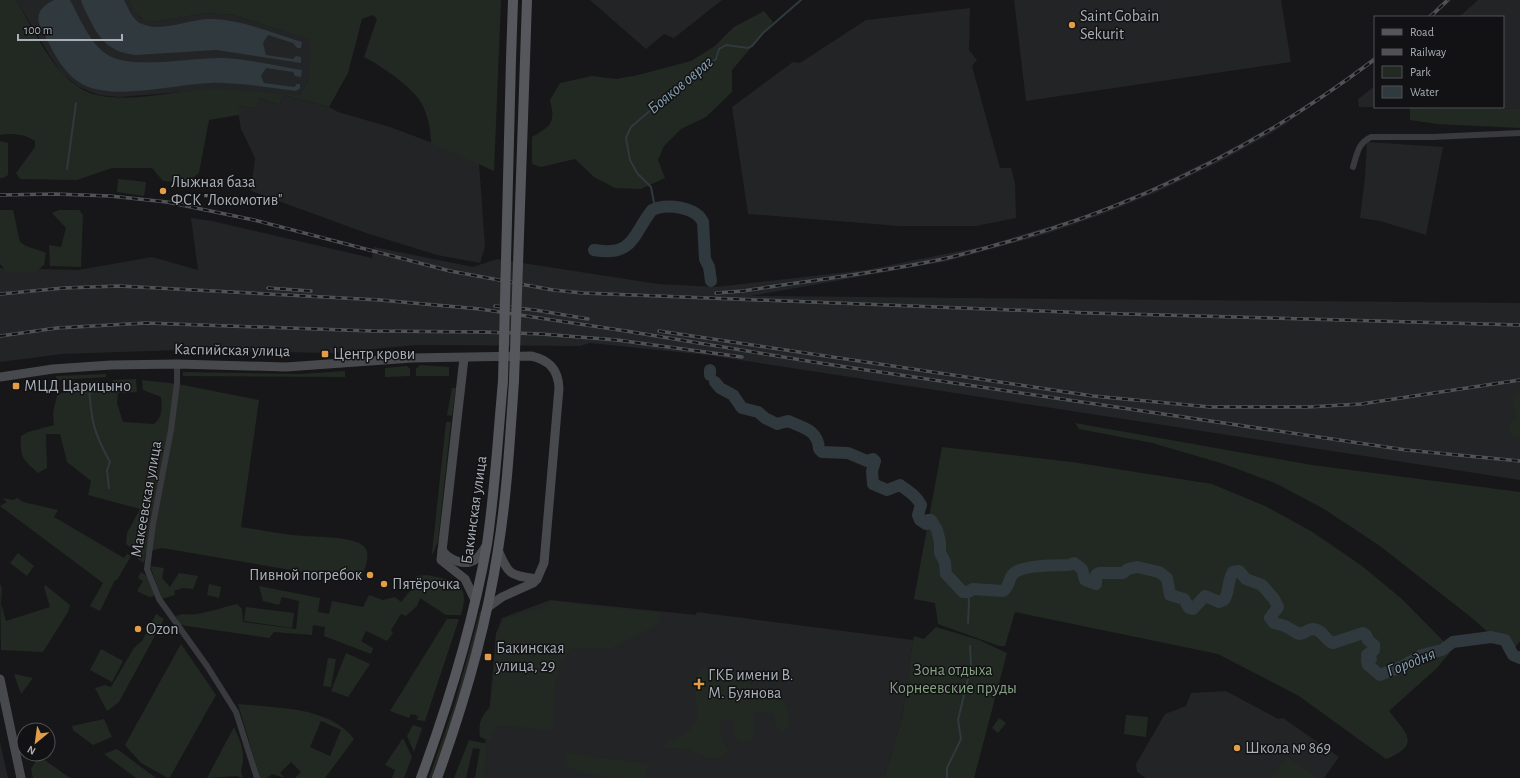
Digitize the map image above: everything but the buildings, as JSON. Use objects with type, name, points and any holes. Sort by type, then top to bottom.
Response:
[{"type":"main road","name":"Бакинская улица","points":[[421,778],[456,676],[475,600],[486,545],[493,495],[503,381],[510,59],[513,0]]},
{"type":"main road","name":"Бакинская улица","points":[[437,778],[471,678],[488,607],[498,550],[508,468],[514,381],[527,0]]},
{"type":"main road","name":"Каспийская улица","points":[[0,376],[90,366],[177,364],[286,367],[412,358],[530,356],[542,358],[556,371],[559,388],[544,563],[536,580]]},
{"type":"main road","points":[[464,358],[441,560],[465,580],[475,600]]},
{"type":"main road","points":[[442,550],[448,557],[465,562],[475,560],[486,545]]},
{"type":"main road","points":[[498,550],[509,572],[516,576],[536,580]]},
{"type":"main road","points":[[488,607],[502,597],[531,584],[536,580]]},
{"type":"main road","points":[[0,679],[21,778]]},
{"type":"street","points":[[1353,167],[1360,146],[1365,140],[1371,137],[1433,137],[1520,133]]},
{"type":"street","name":"Макеевская улица","points":[[177,364],[177,383],[170,436],[153,524],[147,569],[159,599],[207,666],[236,712],[257,778]]},
{"type":"shaded area","points":[[16,0],[129,0],[140,18],[154,22],[207,13],[233,15],[312,40],[308,81],[300,95],[221,89],[119,97],[99,95],[79,87],[62,73]]},
{"type":"shaded area","points":[[590,0],[722,0],[674,38],[664,34],[646,49]]},
{"type":"shaded area","points":[[1014,0],[1281,0],[1291,62],[1026,101]]},
{"type":"shaded area","points":[[1444,0],[1451,0],[1434,16],[1427,16]]},
{"type":"shaded area","points":[[1478,0],[1520,0],[1520,109],[1458,108],[1504,108],[1504,16],[1460,16]]},
{"type":"shaded area","points":[[970,8],[969,50],[977,60],[972,66],[1000,168],[1011,168],[1015,183],[1016,218],[976,226],[899,226],[748,214],[732,107],[793,62],[800,63],[866,20]]},
{"type":"shaded area","points":[[1374,57],[1374,63],[1275,131],[1221,161],[1157,192],[1098,216],[1046,234],[948,261],[751,296],[1520,303],[1520,480],[707,355],[590,343],[580,346],[417,345],[330,353],[180,350],[62,354],[0,362],[0,268],[78,270],[152,257],[198,270],[191,218],[212,221],[372,258],[374,247],[473,267],[497,259],[658,284],[716,287],[866,270],[985,246],[1090,214],[1154,187],[1216,157],[1292,115],[1319,98]]},
{"type":"shaded area","points":[[1374,87],[1374,107],[1359,107],[1358,99]]},
{"type":"shaded area","points":[[284,95],[329,107],[338,112],[390,127],[438,145],[479,163],[485,247],[480,263],[437,255],[366,233],[251,191],[255,158],[241,129],[237,106],[257,108],[260,98],[279,105]]},
{"type":"shaded area","points":[[1367,142],[1443,147],[1426,235],[1380,221],[1360,218],[1365,177]]},
{"type":"shaded area","name":"ГКБ имени В. М. Буянова","points":[[550,600],[696,615],[697,612],[913,640],[902,718],[884,778],[477,778],[482,750],[487,737],[496,634],[502,618]]},
{"type":"shaded area","points":[[1226,691],[1278,719],[1283,718],[1339,757],[1324,778],[1146,778],[1137,772],[1136,764],[1165,714],[1186,706],[1191,693]]},
{"type":"shaded area","points":[[0,742],[8,778],[0,778]]},
{"type":"green space","points":[[0,0],[16,0],[51,59],[69,80],[80,88],[94,94],[111,97],[129,97],[205,89],[300,95],[308,81],[311,40],[233,15],[207,13],[154,22],[149,21],[138,15],[129,0],[501,0],[494,171],[431,143],[428,120],[424,108],[418,98],[393,75],[364,57],[377,19],[373,15],[362,19],[348,73],[329,107],[284,95],[279,105],[260,98],[257,108],[238,106],[244,114],[209,120],[199,173],[187,183],[163,181],[152,168],[112,168],[77,180],[20,179],[16,173],[35,147],[35,141],[18,135],[0,135]]},
{"type":"green space","points":[[764,11],[773,22],[732,70],[732,92],[706,117],[681,129],[664,146],[658,160],[665,178],[641,189],[615,188],[594,177],[575,159],[541,167],[532,164],[532,137],[548,127],[552,119],[550,100],[560,83],[592,76],[616,79],[638,75],[691,61],[715,46],[734,27]]},
{"type":"green space","points":[[1410,108],[1520,109],[1520,128],[1437,124],[1410,120]]},
{"type":"green space","points":[[0,141],[8,143],[8,175],[3,178],[0,178]]},
{"type":"green space","points":[[118,179],[146,182],[144,196],[117,192]]},
{"type":"green space","points":[[0,210],[13,210],[20,242],[26,246],[46,253],[44,265],[35,272],[7,272],[0,264]]},
{"type":"green space","points":[[59,210],[79,210],[83,215],[81,267],[50,266],[49,245],[61,247],[66,228],[52,213]]},
{"type":"green space","points":[[420,365],[449,367],[449,376],[416,376],[416,369]]},
{"type":"green space","points":[[407,366],[410,369],[410,376],[385,377],[385,368]]},
{"type":"green space","points":[[345,371],[345,377],[183,376],[183,372],[301,374]]},
{"type":"green space","points":[[106,374],[106,377],[56,380],[56,376]]},
{"type":"green space","points":[[136,379],[137,392],[118,393],[117,403],[123,422],[154,424],[159,418],[162,408],[161,397],[143,390],[142,380],[178,384],[259,400],[241,527],[289,535],[347,539],[362,545],[366,549],[367,561],[361,582],[162,548],[146,552],[144,563],[138,559],[140,554],[126,544],[127,533],[140,509],[88,495],[91,481],[67,462],[60,434],[46,434],[47,468],[38,473],[25,461],[21,449],[21,436],[28,432],[54,425],[53,412],[57,396],[78,383],[98,381],[99,392],[104,386],[111,386],[114,393],[113,380]]},
{"type":"green space","points":[[452,388],[456,388],[452,416],[447,415]]},
{"type":"green space","points":[[1517,393],[1520,394],[1520,438],[1513,437],[1508,431],[1510,424],[1516,419],[1516,412],[1512,402]]},
{"type":"green space","points":[[446,422],[451,422],[438,541],[433,554],[432,553]]},
{"type":"green space","points":[[1075,423],[1312,465],[1520,492],[1520,641],[1511,653],[1472,618],[1380,546],[1324,509],[1277,484],[1224,464],[1152,443],[1079,429]]},
{"type":"green space","points":[[942,447],[1072,462],[1212,484],[1265,506],[1311,531],[1362,566],[1402,599],[1452,650],[1437,668],[1389,711],[1405,732],[1407,743],[1404,749],[1386,759],[1299,696],[1218,654],[1015,612],[1005,646],[999,646],[938,624],[935,603],[914,599]]},
{"type":"green space","points":[[2,498],[13,500],[17,498],[23,502],[58,510],[54,517],[124,558],[127,554],[131,556],[117,580],[115,580],[100,611],[90,606],[103,583],[0,506],[7,502]]},
{"type":"green space","points":[[18,553],[34,566],[27,576],[10,563]]},
{"type":"green space","points":[[150,566],[164,568],[162,578],[170,587],[179,573],[198,576],[193,589],[183,588],[174,591],[175,595],[162,599]]},
{"type":"green space","points":[[141,572],[147,576],[155,596],[149,597],[137,591],[143,581],[138,578]]},
{"type":"green space","points":[[427,575],[446,579],[458,585],[462,589],[464,604],[461,615],[446,615],[420,598],[417,606],[406,616],[401,614],[391,630],[393,633],[387,641],[366,631],[361,641],[373,648],[371,654],[324,636],[325,627],[313,625],[312,635],[274,632],[269,638],[180,625],[176,616],[182,614],[202,613],[237,604],[242,609],[243,622],[296,629],[299,601],[282,597],[279,605],[263,601],[259,586],[320,598],[318,612],[329,614],[332,601],[363,607],[369,595],[383,600],[395,597],[401,602],[411,590],[416,576]]},
{"type":"green space","points":[[0,583],[2,589],[1,604],[6,621],[50,607],[44,587],[45,585],[70,605],[68,612],[43,652],[1,650]]},
{"type":"green space","points":[[209,584],[221,587],[219,598],[207,595]]},
{"type":"green space","points":[[551,601],[661,613],[659,624],[612,648],[572,648],[561,661],[555,684],[553,731],[503,725],[496,727],[489,741],[480,737],[479,727],[481,720],[491,706],[496,634],[504,619],[544,607]]},
{"type":"green space","points":[[246,607],[294,613],[292,628],[244,621]]},
{"type":"green space","points":[[480,611],[483,611],[457,707],[432,778],[429,778],[454,706]]},
{"type":"green space","points":[[156,614],[164,619],[119,702],[107,711],[95,688],[105,685],[111,687],[134,648],[142,641]]},
{"type":"green space","points":[[447,619],[459,619],[425,721],[417,720],[418,716],[411,714],[409,718],[390,711]]},
{"type":"green space","name":"Зона отдыха Корнеевские пруды","points":[[936,627],[979,640],[1007,653],[974,778],[884,778],[902,718],[914,636],[924,639]]},
{"type":"green space","points":[[181,644],[216,695],[170,777],[168,778],[141,763],[125,745]]},
{"type":"green space","points":[[101,649],[123,661],[112,682],[90,670]]},
{"type":"green space","points":[[346,653],[370,664],[348,697],[331,691]]},
{"type":"green space","points":[[328,658],[336,659],[331,687],[323,686]]},
{"type":"green space","points":[[702,667],[739,673],[746,677],[753,690],[766,690],[775,693],[786,706],[789,717],[788,728],[781,732],[776,727],[774,714],[760,711],[753,714],[755,737],[746,742],[741,742],[736,739],[733,722],[727,719],[720,721],[721,738],[728,751],[723,757],[708,758],[687,749],[665,748],[663,745],[685,734],[695,725],[697,718],[695,679]]},
{"type":"green space","points":[[14,674],[33,678],[21,694]]},
{"type":"green space","points":[[238,704],[285,708],[317,714],[344,728],[354,739],[325,778],[295,778],[301,772],[291,762],[280,773],[285,778],[272,774],[267,778],[260,778]],"holes":[[[321,721],[341,730],[330,756],[310,747]]]},
{"type":"green space","points":[[1126,715],[1148,717],[1146,737],[1124,734]]},
{"type":"green space","points":[[999,718],[1006,723],[998,733],[992,728]]},
{"type":"green space","points":[[104,719],[112,737],[93,745],[73,730],[72,726]]},
{"type":"green space","points":[[413,725],[422,728],[414,752],[407,736]]},
{"type":"green space","points":[[234,727],[243,751],[243,762],[241,769],[243,778],[237,776],[207,778]]},
{"type":"green space","points":[[403,738],[412,757],[404,778],[392,778],[395,770],[385,765]]},
{"type":"green space","points":[[469,740],[488,744],[483,778],[475,778],[480,749],[473,748],[466,778],[454,778]]},
{"type":"green space","points":[[117,749],[156,778],[136,778],[104,754]]},
{"type":"green space","points":[[567,753],[646,764],[648,767],[645,778],[590,774],[579,772],[571,768],[566,763]]},
{"type":"green space","points":[[1287,757],[1318,778],[1273,778]]},
{"type":"green space","points":[[35,762],[47,762],[70,778],[33,778],[31,769]]},
{"type":"water","points":[[54,0],[70,0],[91,38],[108,55],[119,59],[132,62],[163,62],[210,58],[253,61],[302,70],[301,77],[295,76],[293,72],[266,68],[261,76],[264,83],[294,87],[297,84],[300,84],[300,88],[296,91],[251,85],[207,83],[132,92],[113,92],[82,84],[68,73],[57,59],[39,23],[38,19],[40,11]]},
{"type":"water","points":[[81,0],[124,0],[131,14],[136,20],[142,24],[150,26],[168,26],[204,19],[212,19],[235,22],[257,28],[302,42],[301,48],[297,48],[293,43],[268,35],[263,43],[266,55],[293,59],[296,56],[301,57],[301,63],[216,50],[136,55],[120,52],[108,45],[98,34]]},
{"type":"waterway","name":"Бояков овраг","points":[[655,208],[651,187],[637,173],[630,160],[626,138],[631,127],[660,102],[716,59],[719,49],[726,45],[748,48],[752,46],[763,33],[801,0]]},
{"type":"waterway","points":[[67,169],[76,103]]},
{"type":"waterway","name":"Городня","points":[[594,250],[607,251],[625,247],[631,242],[652,210],[665,207],[688,210],[694,213],[703,222],[705,259],[709,267],[711,281]]},
{"type":"waterway","name":"Городня","points":[[710,370],[710,375]]},
{"type":"waterway","name":"Городня","points":[[715,382],[720,388],[733,395],[742,408],[758,412],[765,418],[777,424],[788,421],[809,430],[816,438],[819,449],[822,452],[848,453],[867,461],[873,459],[875,461],[872,471],[873,484],[887,490],[900,485],[917,498],[921,505],[918,515],[920,520],[926,524],[928,520],[931,520],[937,530],[940,542],[940,553],[945,562],[946,574],[963,592],[968,592],[973,589],[1003,591],[1007,587],[1012,575],[1018,570],[1025,568],[1048,565],[1069,565],[1074,563],[1082,569],[1085,580],[1096,584],[1096,575],[1099,573],[1123,573],[1128,569],[1137,567],[1159,572],[1167,578],[1170,595],[1184,599],[1189,608],[1193,609],[1205,596],[1219,602],[1224,600],[1231,575],[1233,572],[1239,571],[1246,579],[1262,585],[1274,599],[1278,607],[1270,618],[1274,623],[1285,626],[1299,634],[1311,629],[1320,631],[1330,642],[1333,643],[1363,633],[1366,635],[1368,640],[1374,645],[1374,650],[1367,655],[1371,659],[1367,661],[1368,665],[1380,675],[1403,666],[1422,655],[1442,650],[1453,642],[1491,637],[1505,640],[1513,655],[1520,658]]},
{"type":"waterway","points":[[89,386],[92,417],[96,433],[110,462],[107,470],[109,488]]},
{"type":"waterway","points":[[968,592],[968,623]]},
{"type":"waterway","points":[[947,778],[947,768],[961,739],[958,720],[971,666],[970,646]]},
{"type":"railway","points":[[1431,16],[1448,0]]},
{"type":"railway","points":[[716,293],[743,291],[886,270],[957,256],[1047,230],[1098,213],[1147,193],[1194,171],[1241,146],[1287,120],[1374,60]]},
{"type":"railway","points":[[0,195],[55,194],[110,196],[167,202],[254,220],[450,271],[553,290],[583,293],[1090,313],[1520,325]]},
{"type":"railway","points":[[0,294],[64,288],[119,286],[380,300],[480,309],[826,364],[1406,450],[1520,461]]},
{"type":"railway","points":[[268,288],[311,291]]},
{"type":"railway","points":[[495,306],[535,310],[588,319]]},
{"type":"railway","points":[[0,336],[57,328],[146,323],[372,331],[484,332],[541,334],[617,340],[742,357]]},
{"type":"railway","points":[[659,331],[1093,396],[1210,407],[1308,407],[1361,404],[1520,380]]},
{"type":"place","name":"Saint Gobain Sekurit","points":[[1072,25]]},
{"type":"place","name":"Лыжная база ФСК \"Локомотив\"","points":[[163,191]]},
{"type":"place","name":"Центр крови","points":[[325,354]]},
{"type":"place","name":"МЦД Царицыно","points":[[16,386]]},
{"type":"place","name":"Пивной погребок","points":[[370,575]]},
{"type":"place","name":"Пятёрочка","points":[[384,584]]},
{"type":"place","name":"Ozon","points":[[138,629]]},
{"type":"place","name":"Бакинская улица, 29","points":[[488,657]]},
{"type":"place","name":"ГКБ имени В. М. Буянова","points":[[699,684]]},
{"type":"place","name":"Школа № 869","points":[[1237,748]]}]
